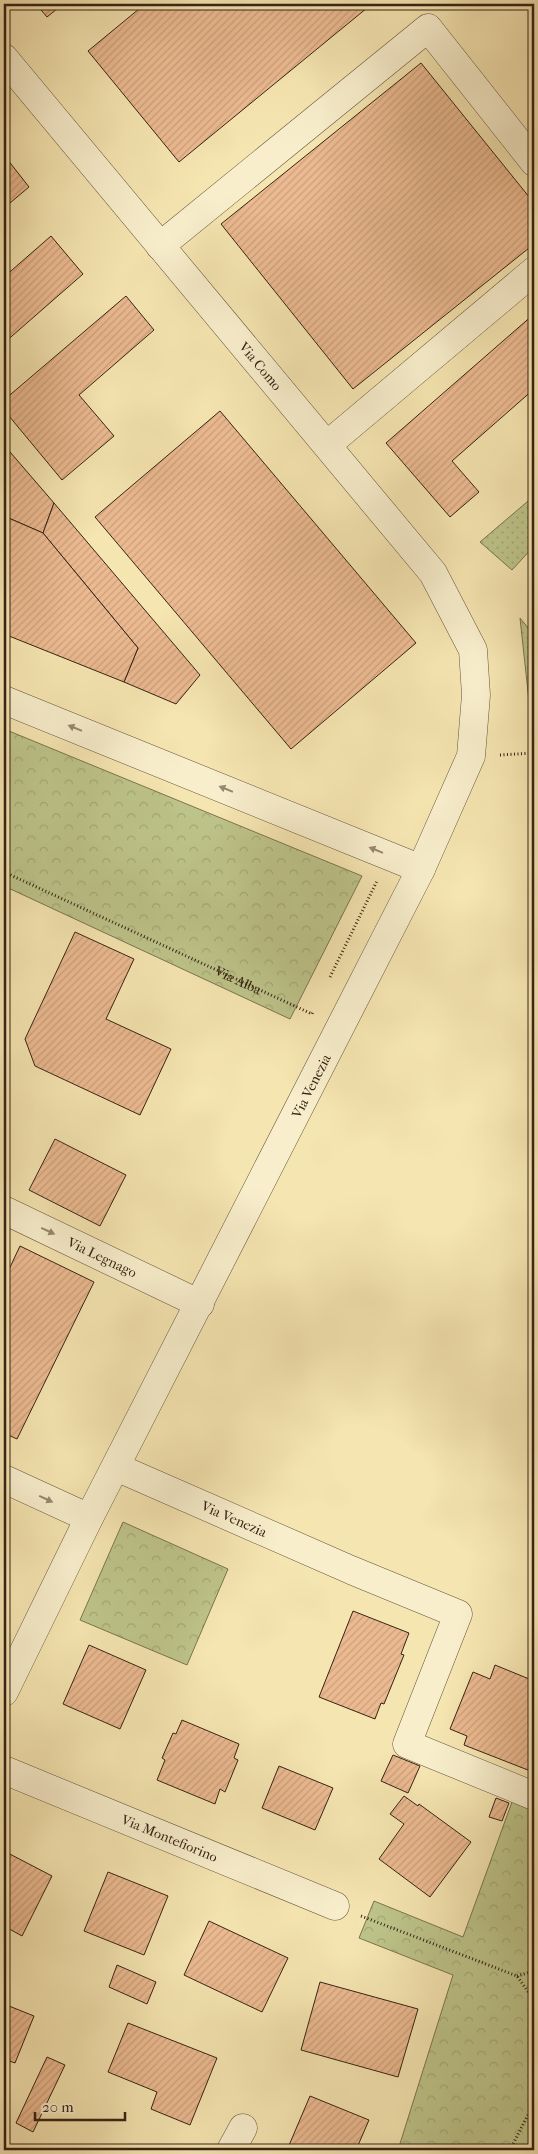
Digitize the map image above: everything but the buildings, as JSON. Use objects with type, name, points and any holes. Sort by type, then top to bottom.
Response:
[{"type":"street","points":[[160,246],[428,28],[534,162]]},
{"type":"street","name":"Via Como","points":[[4,58],[432,573],[473,650],[476,695]]},
{"type":"street","points":[[327,445],[534,271]]},
{"type":"street","name":"Via Venezia","points":[[4,1692],[89,1518],[421,869],[471,756],[476,695]]},
{"type":"street","points":[[4,700],[421,869]]},
{"type":"street","name":"Via Legnago","points":[[4,1210],[200,1304]]},
{"type":"street","name":"Via Venezia","points":[[116,1467],[351,1570],[458,1614],[407,1744],[534,1796]]},
{"type":"street","points":[[4,1479],[89,1518]]},
{"type":"street","name":"Via Montefiorino","points":[[4,1770],[335,1906]]},
{"type":"path","points":[[329,979],[389,856]]},
{"type":"path","name":"Via Alba","points":[[4,872],[312,1014],[316,1005]]},
{"type":"path","points":[[335,1906],[517,1976],[534,2000]]},
{"type":"path","points":[[517,1976],[534,1971]]},
{"type":"path","points":[[510,2150],[534,2103]]},
{"type":"green space","points":[[534,496],[534,546],[512,570],[480,542]]},
{"type":"green space","points":[[520,618],[534,635],[534,739],[533,738]]},
{"type":"green space","points":[[4,729],[362,876],[290,1019],[4,886]]},
{"type":"green space","points":[[123,1522],[228,1569],[187,1665],[80,1620]]},
{"type":"green space","points":[[512,1802],[534,1811],[534,2150],[398,2150],[453,1975],[359,1938],[374,1901],[463,1937]]}]
